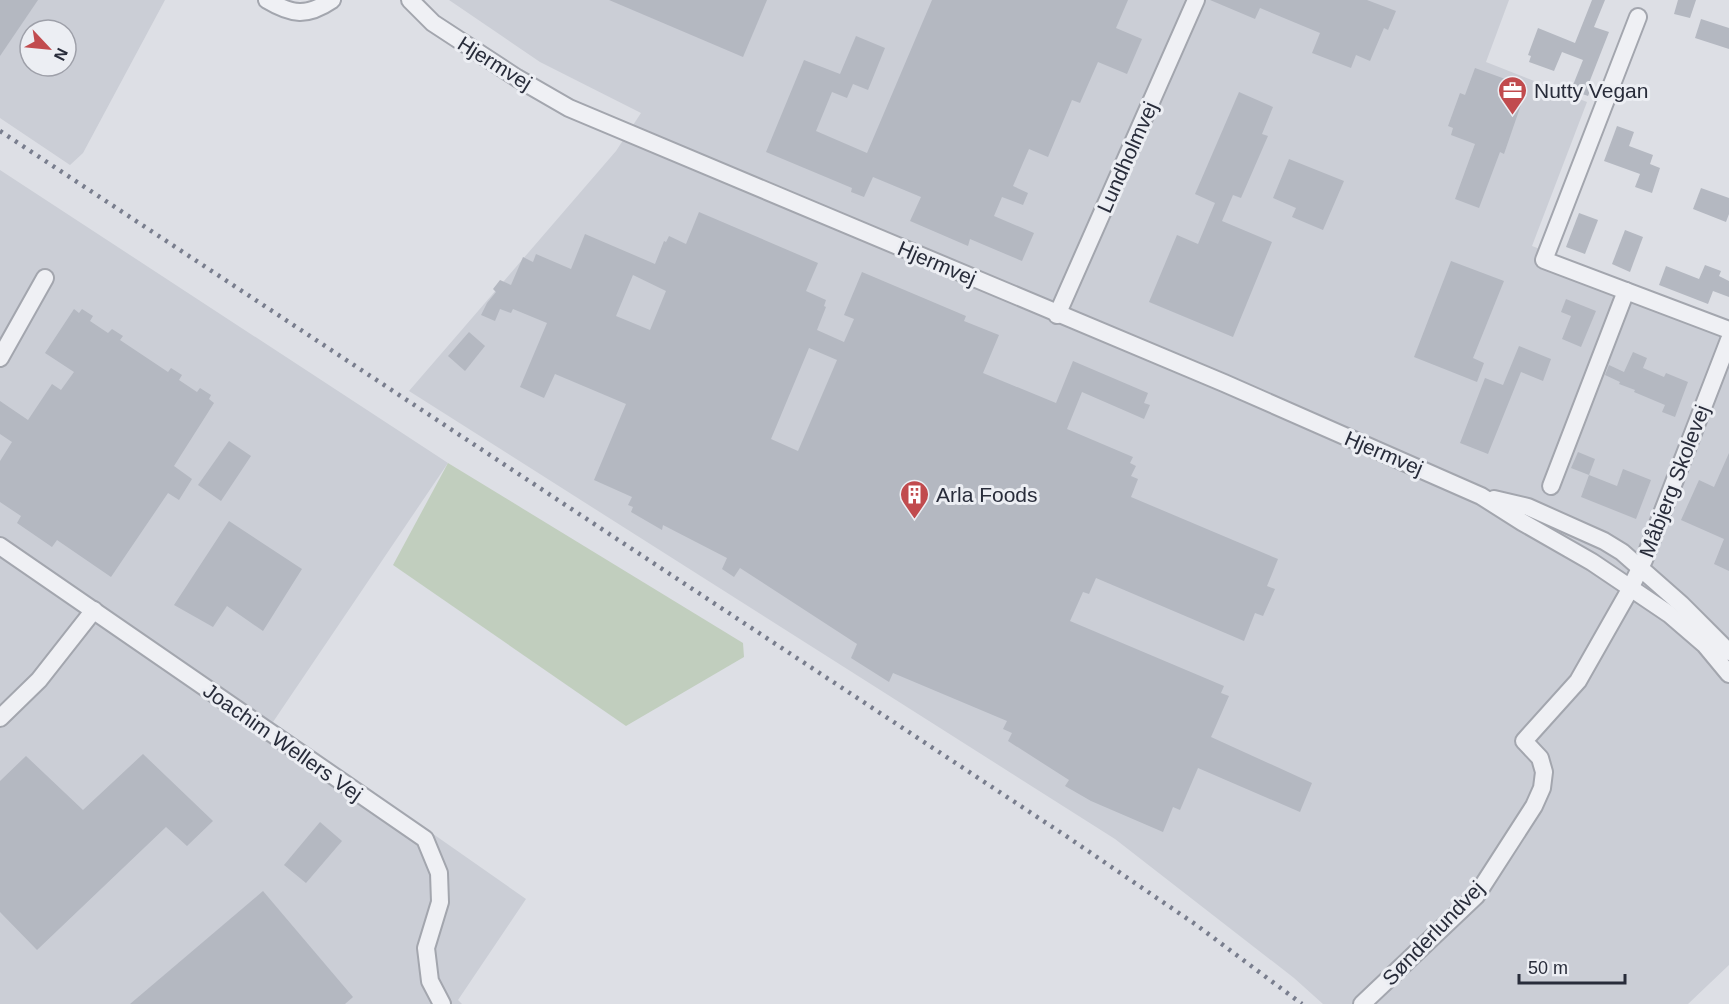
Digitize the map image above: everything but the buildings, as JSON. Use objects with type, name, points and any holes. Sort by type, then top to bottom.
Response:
[{"type":"street","points":[[267,0],[278,7],[295,12],[306,12],[317,10],[332,0]]},
{"type":"street","name":"Hjermvej","points":[[410,0],[433,23],[517,78],[569,108],[1246,393],[1481,496],[1631,587],[1670,614],[1705,645],[1729,674]]},
{"type":"street","name":"Lundholmvej","points":[[1057,315],[1196,0]]},
{"type":"street","points":[[1638,17],[1544,260],[1729,330]]},
{"type":"street","points":[[0,358],[45,278]]},
{"type":"street","points":[[1551,486],[1626,291]]},
{"type":"street","name":"Måbjerg Skolevej","points":[[1631,587],[1641,567],[1729,340]]},
{"type":"street","name":"Hjermvej","points":[[1481,496],[1528,507],[1593,536],[1622,552],[1682,604],[1729,652]]},
{"type":"street","name":"Joachim Wellers Vej","points":[[0,546],[425,839],[439,873],[440,902],[426,948],[430,981],[442,1004]]},
{"type":"street","name":"Sønderlundvej","points":[[1362,1004],[1476,896],[1534,806],[1542,788],[1544,772],[1540,758],[1524,741],[1578,681],[1631,587]]},
{"type":"street","points":[[0,718],[39,680],[94,610]]},
{"type":"shaded area","points":[[0,0],[165,0],[83,153],[70,165],[0,118]]},
{"type":"shaded area","points":[[449,0],[1509,0],[1486,62],[1587,102],[1532,246],[1729,321],[1729,965],[1688,1004],[1323,1004],[1294,978],[1115,839],[409,391],[616,151],[641,113],[540,62]]},
{"type":"shaded area","points":[[0,170],[448,463],[273,722],[526,899],[458,1000],[462,1004],[0,1004]]},
{"type":"green space","points":[[448,463],[743,643],[744,657],[626,726],[393,565]]},
{"type":"railway","points":[[0,131],[1069,838],[1195,924],[1302,1004]]},
{"type":"place","name":"Nutty Vegan","points":[[1513,116]]},
{"type":"place","name":"Arla Foods","points":[[915,520]]}]
